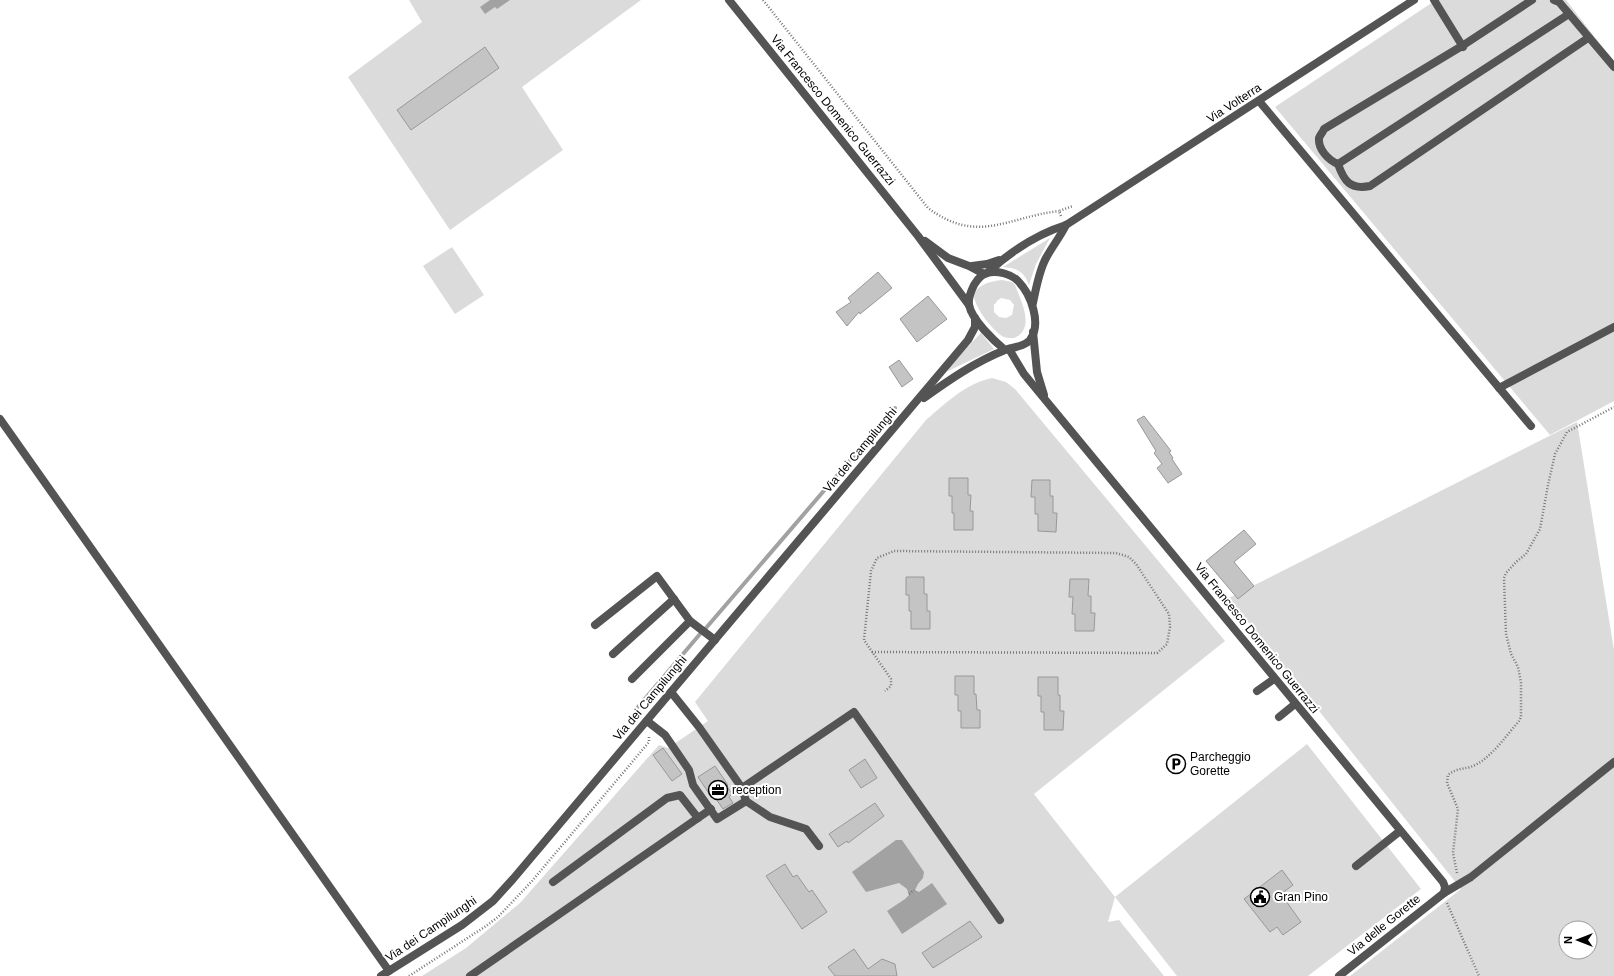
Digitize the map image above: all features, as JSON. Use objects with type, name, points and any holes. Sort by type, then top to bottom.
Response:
[{"type":"street","name":"Via Francesco Domenico Guerrazzi","points":[[729,0],[918,236],[970,306]]},
{"type":"street","name":"Via Volterra","points":[[986,273],[1002,260],[1050,230],[1066,225],[1414,0]]},
{"type":"street","points":[[1434,0],[1462,46]]},
{"type":"street","points":[[1338,164],[1332,162],[1326,156],[1320,144],[1319,136],[1324,129],[1462,46],[1532,0]]},
{"type":"street","points":[[1554,0],[1559,2],[1614,67]]},
{"type":"street","points":[[1338,164],[1569,14]]},
{"type":"street","points":[[1338,164],[1342,176],[1347,182],[1362,188],[1370,186],[1588,38]]},
{"type":"street","points":[[1259,101],[1531,426]]},
{"type":"street","name":"Via Volterra","points":[[1033,303],[1039,276],[1046,258],[1066,225]]},
{"type":"street","name":"Via Francesco Domenico Guerrazzi","points":[[918,236],[948,258],[986,273]]},
{"type":"street","points":[[969,266],[979,266],[1002,260]]},
{"type":"street","points":[[999,272],[1018,280],[1033,303],[1035,322],[1030,340],[1022,345],[1007,350],[997,344],[975,318],[970,306],[970,293],[975,283],[986,273],[999,272]]},
{"type":"street","name":"Via dei Campilunghi","points":[[381,976],[462,925],[493,901],[513,879],[968,340],[975,328],[975,318]]},
{"type":"street","points":[[1499,388],[1614,327]]},
{"type":"street","name":"Via Francesco Domenico Guerrazzi","points":[[1033,332],[1037,372],[1046,401]]},
{"type":"street","name":"Via Francesco Domenico Guerrazzi","points":[[1007,350],[1046,401],[1443,882],[1445,887],[1444,893]]},
{"type":"street","name":"Via dei Campilunghi","points":[[913,406],[952,378],[1007,350]]},
{"type":"street","points":[[0,419],[389,971]]},
{"type":"street","points":[[595,625],[657,576],[690,621],[715,640]]},
{"type":"street","points":[[613,654],[674,599]]},
{"type":"street","points":[[632,679],[690,621]]},
{"type":"street","points":[[1257,690],[1274,679]]},
{"type":"street","points":[[671,692],[699,727],[742,788],[746,801],[770,817],[806,829],[819,846]]},
{"type":"street","points":[[1279,717],[1295,704]]},
{"type":"street","points":[[742,788],[854,712],[1000,920]]},
{"type":"street","points":[[647,721],[665,735],[689,770],[693,785],[717,818],[746,801]]},
{"type":"street","name":"Via delle Gorette","points":[[1339,976],[1444,893],[1471,877],[1614,762]]},
{"type":"street","points":[[553,882],[667,798],[680,795],[698,818]]},
{"type":"street","points":[[470,976],[711,809]]},
{"type":"street","points":[[1356,866],[1400,831]]},
{"type":"path","points":[[763,0],[928,208],[939,216],[962,226],[989,227],[1059,211]]},
{"type":"path","points":[[1459,883],[1453,853],[1458,809],[1447,783],[1448,774],[1456,769],[1473,766],[1486,757],[1519,721],[1520,717],[1522,703],[1519,672],[1511,654],[1506,634],[1504,578],[1506,573],[1516,562],[1526,554],[1540,529],[1555,454],[1566,432],[1614,407]]},
{"type":"path","points":[[872,652],[1157,653],[1167,644],[1170,627],[1169,614],[1136,564],[1129,556],[1116,553],[894,551],[877,558],[871,570],[864,640],[872,652],[891,679],[891,686],[885,691]]},
{"type":"path","points":[[908,894],[914,890]]},
{"type":"path","points":[[1444,893],[1479,976]]},
{"type":"shaded area","points":[[409,0],[641,0],[522,87],[563,150],[450,230],[348,77],[422,22]]},
{"type":"shaded area","points":[[490,0],[510,0],[497,9],[495,7],[485,14],[480,7]]},
{"type":"shaded area","points":[[1436,0],[1566,0],[1614,62],[1614,401],[1550,435],[1275,107]]},
{"type":"shaded area","points":[[1050,238],[1036,264],[1029,285],[1022,273],[1016,269],[1003,267]]},
{"type":"shaded area","points":[[452,247],[484,295],[455,314],[423,266]]},
{"type":"shaded area","points":[[1002,280],[1012,282],[1015,285],[1025,314],[1026,321],[1024,328],[1021,334],[1014,338],[1004,337],[995,330],[984,318],[974,298],[974,293],[979,287],[990,282]],"holes":[[[1001,298],[1010,300],[1014,305],[1012,315],[1006,318],[999,317],[994,312],[994,305]]]},
{"type":"shaded area","points":[[981,333],[994,349],[948,371],[946,369]]},
{"type":"shaded area","points":[[992,378],[1006,382],[1015,389],[1225,641],[1034,794],[1115,897],[1108,922],[1119,920],[1164,976],[422,976],[466,948],[520,903],[659,745],[668,748],[708,721],[695,702],[926,420],[957,394],[973,385]]},
{"type":"shaded area","points":[[1577,422],[1614,650],[1614,976],[1350,976],[1461,889],[1229,598]]},
{"type":"shaded area","points":[[1307,744],[1421,889],[1308,976],[1177,976],[1115,897]]},
{"type":"shaded area","points":[[896,840],[902,840],[924,872],[923,878],[915,890],[919,892],[932,883],[947,904],[902,934],[887,911],[909,895],[907,889],[899,883],[866,892],[852,872]]},
{"type":"building","points":[[485,47],[499,68],[411,130],[397,110]]},
{"type":"building","points":[[878,272],[892,288],[860,314],[859,312],[847,326],[836,312],[851,302],[848,298]]},
{"type":"building","points":[[928,296],[947,319],[917,342],[900,319]]},
{"type":"building","points":[[899,360],[913,379],[902,387],[889,367]]},
{"type":"building","points":[[1144,416],[1171,451],[1169,452],[1173,458],[1172,459],[1182,474],[1168,483],[1157,468],[1162,464],[1154,453],[1156,451],[1137,420]]},
{"type":"building","points":[[949,478],[968,478],[968,495],[971,495],[970,511],[973,511],[973,530],[954,530],[952,496],[949,496]]},
{"type":"building","points":[[1032,480],[1050,480],[1050,496],[1053,496],[1053,513],[1057,513],[1056,532],[1038,531],[1038,514],[1035,514],[1035,497],[1031,497]]},
{"type":"building","points":[[1244,530],[1256,544],[1234,562],[1254,586],[1238,599],[1206,561]]},
{"type":"building","points":[[906,577],[924,577],[924,594],[927,594],[927,611],[930,611],[930,629],[911,629],[909,595],[906,595]]},
{"type":"building","points":[[1070,579],[1089,579],[1088,596],[1091,596],[1091,613],[1095,613],[1094,631],[1075,631],[1075,614],[1072,614],[1073,597],[1069,597]]},
{"type":"building","points":[[955,676],[974,676],[974,694],[976,694],[977,710],[980,710],[980,728],[961,728],[961,711],[958,711],[958,695],[955,695]]},
{"type":"building","points":[[1038,677],[1058,677],[1060,711],[1064,711],[1063,730],[1044,730],[1044,712],[1041,712],[1041,696],[1038,696]]},
{"type":"building","points":[[663,748],[682,774],[672,781],[653,755]]},
{"type":"building","points":[[865,759],[877,778],[861,788],[849,770]]},
{"type":"building","name":"reception","points":[[715,766],[728,785],[727,786],[732,794],[729,797],[733,803],[723,809],[714,796],[712,798],[698,777]]},
{"type":"building","points":[[875,803],[884,816],[848,843],[847,841],[838,847],[829,834]]},
{"type":"building","points":[[785,864],[793,877],[797,875],[809,892],[812,890],[827,912],[802,929],[766,876]]},
{"type":"building","points":[[1282,870],[1293,885],[1281,894],[1301,922],[1283,935],[1277,927],[1270,932],[1244,899]]},
{"type":"building","points":[[970,921],[982,937],[933,968],[922,953]]},
{"type":"building","points":[[854,949],[868,969],[882,959],[895,964],[897,976],[835,976],[828,967]]},
{"type":"waterway","points":[[706,628],[895,408]]},
{"type":"waterway","points":[[638,707],[700,634]]},
{"type":"place","name":"Parcheggio Gorette","points":[[1176,764]]},
{"type":"place","name":"reception","points":[[718,790]]},
{"type":"place","name":"Gran Pino","points":[[1260,897]]}]
